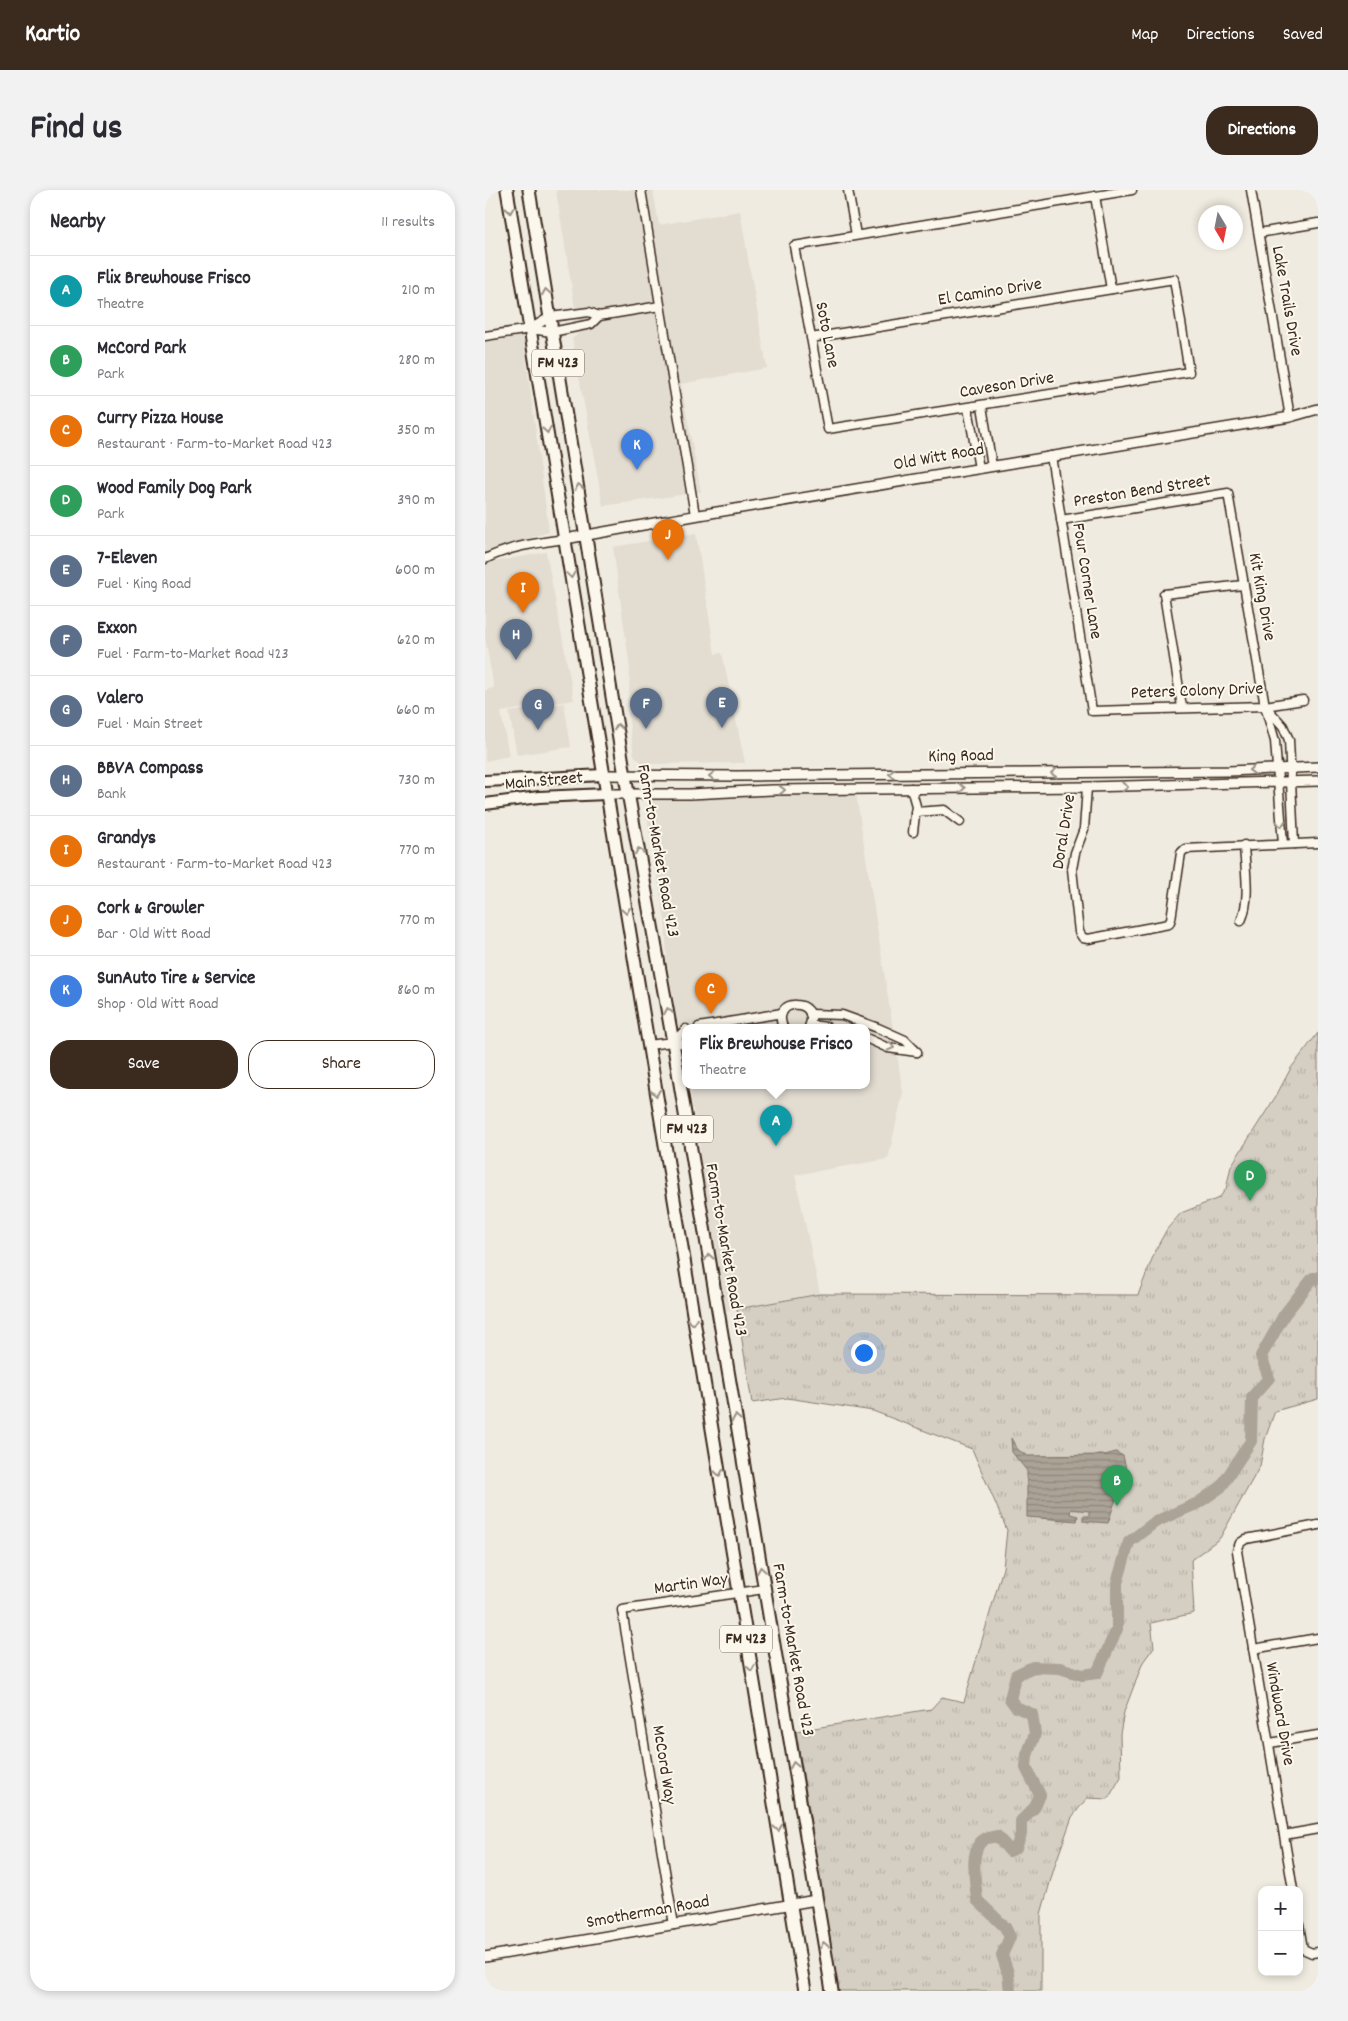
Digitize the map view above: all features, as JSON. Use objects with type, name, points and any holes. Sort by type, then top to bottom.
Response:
[{"type":"main road","name":"FM 423","points":[[507,190],[805,1991]]},
{"type":"main road","name":"Farm-to-Market Road 423","points":[[529,190],[625,776],[673,1042],[832,1991]]},
{"type":"main road","name":"Main Street","points":[[485,781],[603,775]]},
{"type":"main road","name":"Main Street","points":[[485,804],[539,797],[606,794]]},
{"type":"street","points":[[641,190],[695,515]]},
{"type":"street","points":[[848,190],[856,234],[1133,190]]},
{"type":"street","name":"Lake Trails Drive","points":[[1251,190],[1290,417]]},
{"type":"street","points":[[1095,196],[1111,289]]},
{"type":"street","points":[[1259,233],[1318,223]]},
{"type":"street","name":"Soto Lane","points":[[828,429],[794,246],[856,234]]},
{"type":"street","name":"El Camino Drive","points":[[811,338],[1174,279],[1189,372]]},
{"type":"street","points":[[530,329],[550,317],[589,312],[599,316],[660,306]]},
{"type":"street","points":[[485,336],[530,329],[552,332],[591,324],[599,316]]},
{"type":"street","name":"Caveson Drive","points":[[828,429],[1189,372]]},
{"type":"street","points":[[982,406],[991,466]]},
{"type":"street","points":[[968,408],[979,468]]},
{"type":"street","name":"Old Witt Road","points":[[565,539],[695,515],[1290,417],[1318,409]]},
{"type":"street","name":"Four Corner Lane","points":[[1051,456],[1092,711]]},
{"type":"street","name":"Preston Bend Street","points":[[1061,520],[1228,493]]},
{"type":"street","name":"Kit King Drive","points":[[1228,493],[1265,706],[1275,741],[1283,844]]},
{"type":"street","points":[[485,559],[501,551],[565,539]]},
{"type":"street","points":[[1182,708],[1164,594],[1243,585]]},
{"type":"street","name":"Peters Colony Drive","points":[[1092,711],[1265,706],[1303,700]]},
{"type":"street","points":[[1265,706],[1283,726],[1289,740],[1294,844]]},
{"type":"street","name":"King Road","points":[[603,775],[737,776],[1087,773],[1318,767]]},
{"type":"street","points":[[1087,773],[1087,788]]},
{"type":"street","points":[[911,774],[911,788],[916,806],[913,832]]},
{"type":"street","points":[[737,776],[737,791]]},
{"type":"street","name":"King Road","points":[[606,794],[690,794],[737,791],[911,788],[1087,788],[1318,781]]},
{"type":"street","name":"Doral Drive","points":[[1087,788],[1084,828],[1073,860],[1072,869],[1076,921],[1083,938],[1088,939],[1169,924],[1183,850],[1245,845]]},
{"type":"street","points":[[915,812],[944,810],[960,822]]},
{"type":"street","points":[[1241,921],[1245,912],[1246,902],[1245,845],[1318,842]]},
{"type":"street","points":[[717,1024],[782,1013],[788,1006],[798,1004],[807,1009],[810,1014],[810,1024]]},
{"type":"street","points":[[782,1013],[782,1024]]},
{"type":"street","points":[[810,1014],[842,1015],[867,1024]]},
{"type":"street","points":[[870,1025],[905,1040],[917,1052],[888,1048],[870,1040]]},
{"type":"street","points":[[673,1042],[682,1033]]},
{"type":"street","points":[[648,1045],[673,1042],[682,1043]]},
{"type":"street","name":"Windward Drive","points":[[1292,1886],[1237,1551],[1240,1544],[1247,1538],[1318,1525]]},
{"type":"street","name":"Martin Way","points":[[622,1610],[764,1589]]},
{"type":"street","name":"McCord Way","points":[[622,1610],[674,1925]]},
{"type":"street","points":[[1253,1648],[1318,1638]]},
{"type":"street","points":[[1270,1743],[1318,1734]]},
{"type":"street","points":[[1284,1835],[1318,1830]]},
{"type":"street","name":"Smotherman Road","points":[[485,1957],[816,1900]]},
{"type":"street","points":[[1300,1931],[1303,1949],[1313,1953],[1318,1952]]},
{"type":"shaded area","points":[[556,190],[653,190],[659,225],[740,211],[767,368],[681,384],[701,492],[603,506],[572,339],[579,333]]},
{"type":"shaded area","points":[[523,335],[549,532],[504,546],[485,563],[485,342]]},
{"type":"shaded area","points":[[696,533],[715,654],[722,653],[745,763],[643,764],[634,755],[628,714],[630,669],[613,547]]},
{"type":"shaded area","points":[[546,552],[574,700],[501,712],[509,756],[485,761],[485,690],[494,688],[485,637],[485,566],[488,563]]},
{"type":"shaded area","points":[[564,703],[571,747],[517,755],[509,712]]},
{"type":"shaded area","points":[[856,793],[903,1093],[888,1159],[795,1175],[820,1294],[723,1311],[701,1176],[700,1149],[690,1089],[870,1089],[870,1024],[682,1024],[682,1042],[667,960],[665,920],[647,816],[647,805],[650,800],[655,798]]},
{"type":"shaded area","points":[[1011,1438],[1017,1449],[1027,1456],[1105,1455],[1116,1452],[1123,1456],[1126,1468],[1108,1523],[1083,1521],[1083,1516],[1089,1516],[1089,1511],[1071,1509],[1070,1514],[1078,1516],[1077,1521],[1027,1517],[1027,1471],[1012,1452]]},
{"type":"green space","points":[[1318,1033],[1318,1399],[1275,1411],[1265,1439],[1260,1466],[1220,1538],[1191,1560],[1194,1613],[1151,1623],[1154,1647],[1143,1662],[1124,1712],[1120,1734],[1121,1777],[1108,1799],[1087,1798],[1072,1817],[1055,1865],[1041,1914],[1041,1991],[838,1991],[796,1731],[931,1709],[942,1697],[964,1702],[1003,1568],[1007,1530],[972,1449],[873,1411],[787,1398],[752,1403],[737,1309],[820,1294],[1138,1295],[1156,1249],[1167,1229],[1181,1213],[1219,1198],[1226,1189],[1231,1166],[1276,1096],[1291,1068]]},
{"type":"waterway","points":[[1010,1991],[1008,1973],[1002,1955],[1010,1937],[1005,1927],[977,1900],[974,1866],[976,1850],[985,1839],[997,1836],[1010,1851],[1016,1848],[1021,1834],[1021,1821],[1035,1807],[1040,1795],[1026,1768],[1027,1755],[1035,1734],[1032,1714],[1016,1707],[1010,1699],[1016,1675],[1033,1667],[1060,1668],[1082,1675],[1097,1673],[1117,1629],[1117,1583],[1129,1542],[1155,1522],[1198,1503],[1221,1487],[1251,1441],[1252,1397],[1269,1378],[1261,1356],[1284,1315],[1313,1278],[1318,1278]]},
{"type":"place","name":"SunAuto Tire & Service","points":[[637,470]]},
{"type":"place","name":"Cork & Growler","points":[[668,560]]},
{"type":"place","name":"Grandys","points":[[523,613]]},
{"type":"place","name":"BBVA Compass","points":[[516,660]]},
{"type":"place","name":"7-Eleven","points":[[722,728]]},
{"type":"place","name":"Exxon","points":[[646,729]]},
{"type":"place","name":"Valero","points":[[538,730]]},
{"type":"place","name":"Curry Pizza House","points":[[711,1014]]},
{"type":"place","name":"Flix Brewhouse Frisco","points":[[776,1146]]},
{"type":"place","name":"Wood Family Dog Park","points":[[1250,1201]]},
{"type":"place","name":"McCord Park","points":[[1117,1506]]}]
